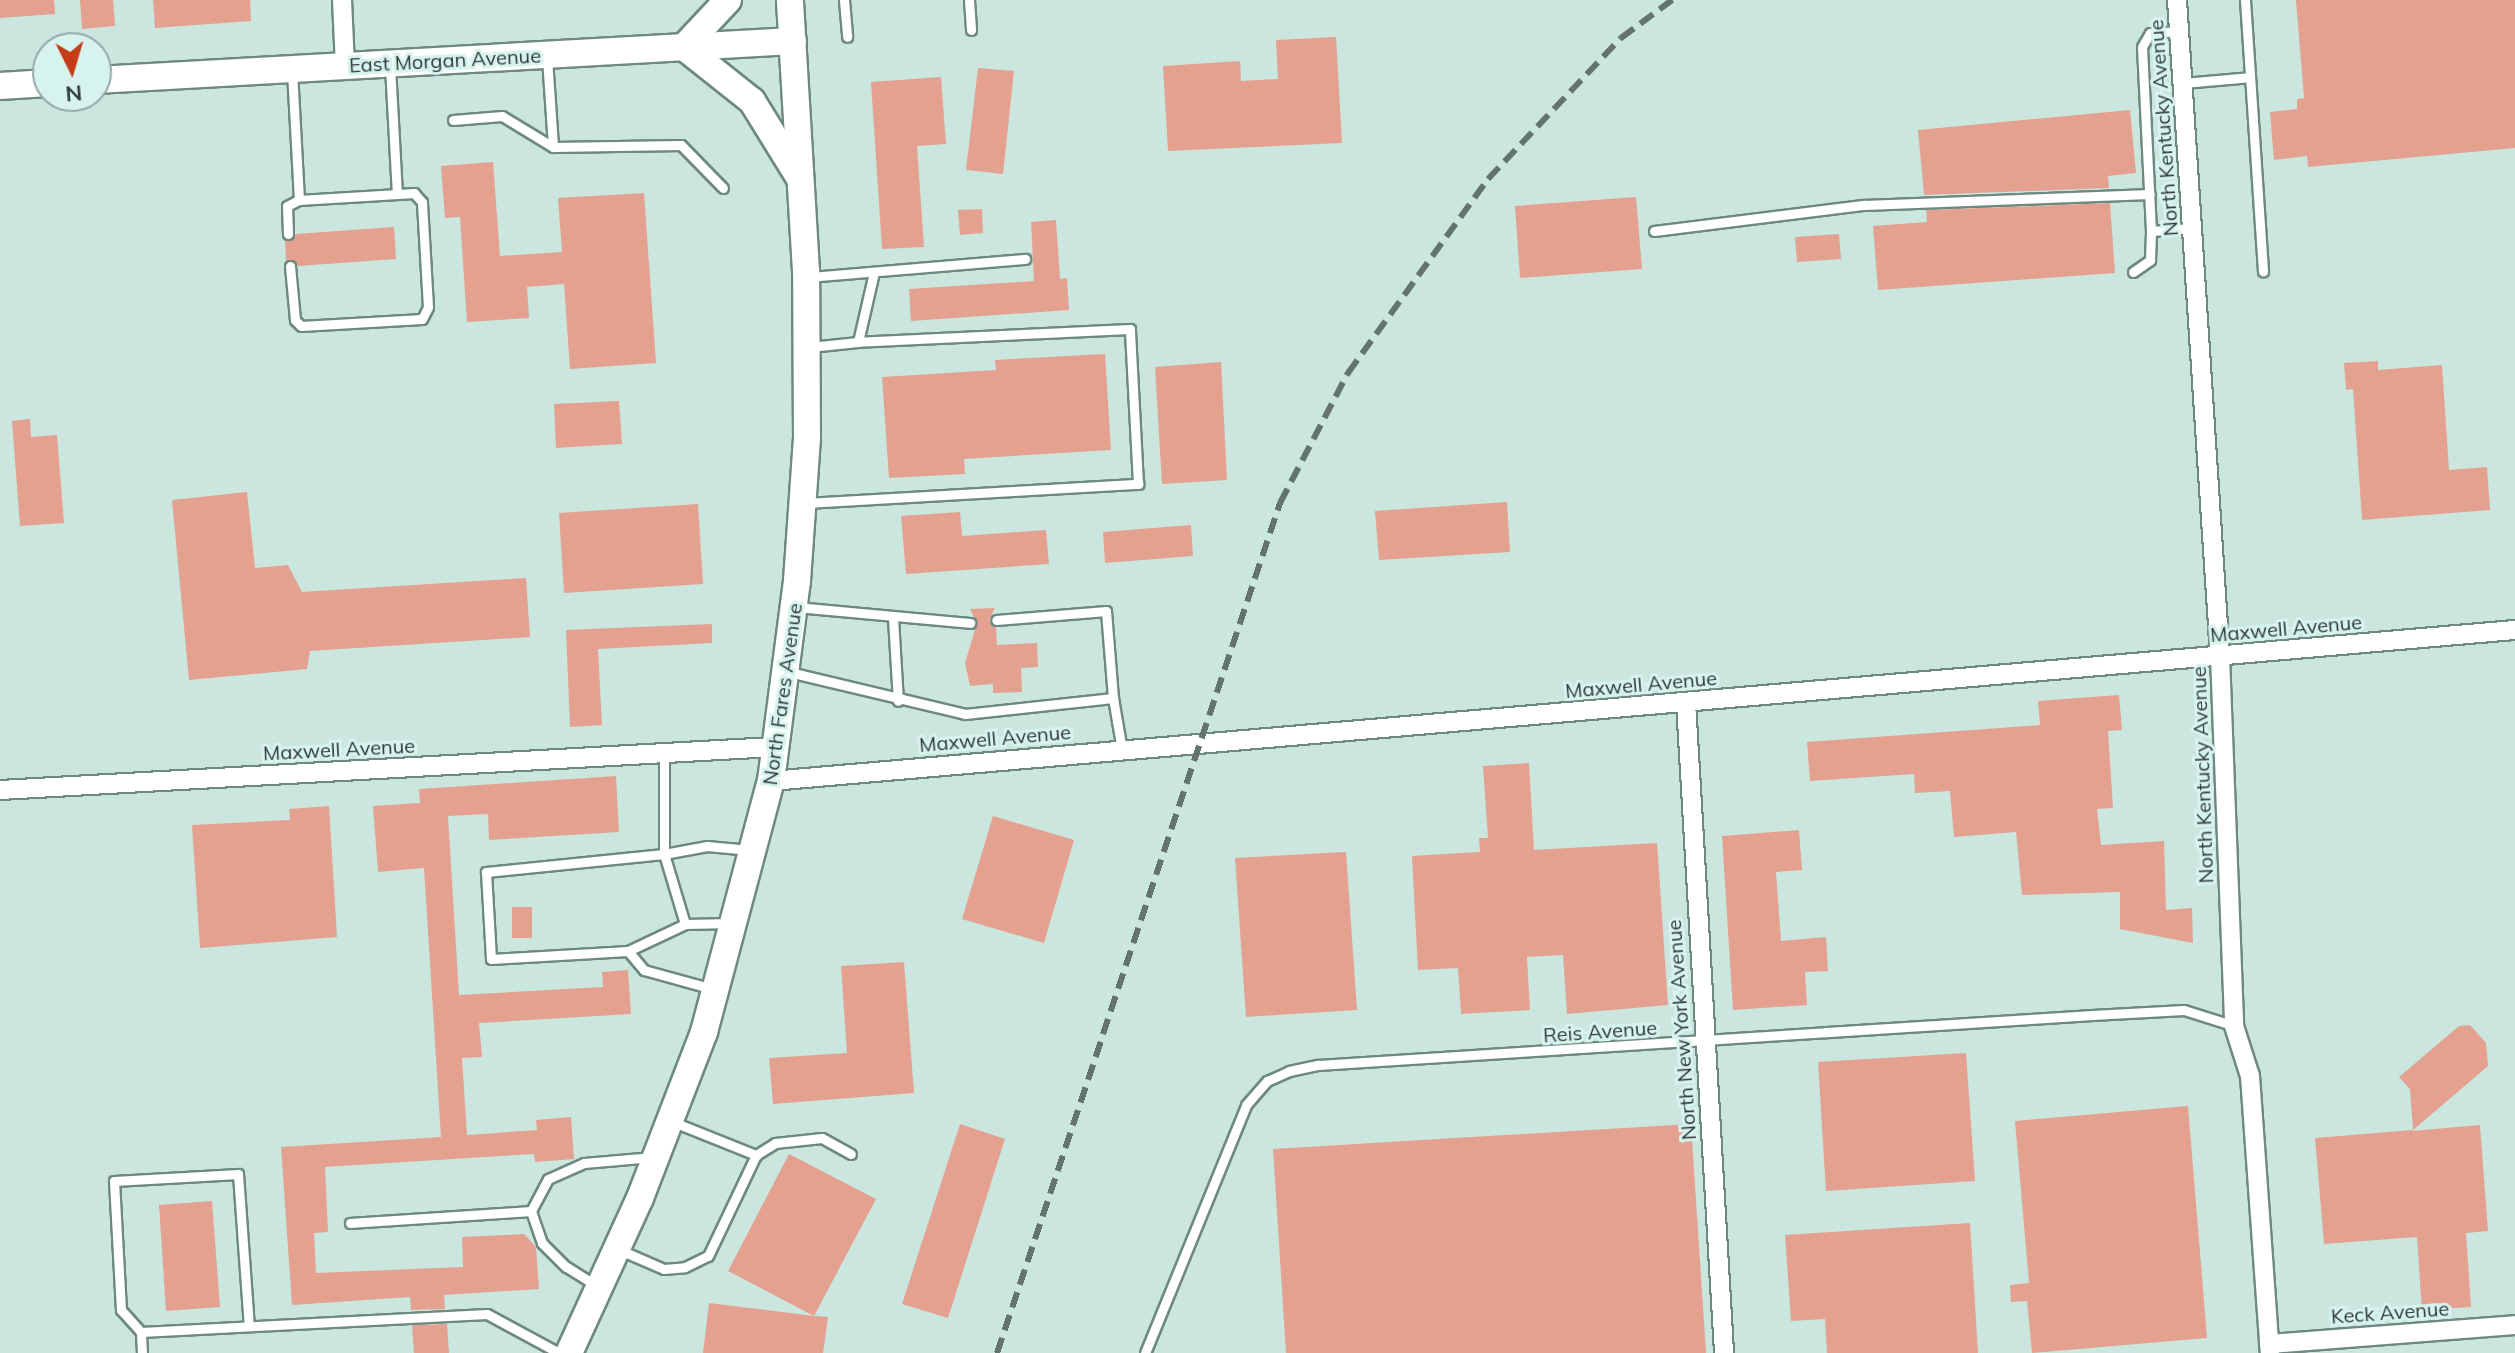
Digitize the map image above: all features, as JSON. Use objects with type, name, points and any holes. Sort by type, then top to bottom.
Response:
[{"type":"street","points":[[342,0],[345,66]]},
{"type":"street","points":[[728,0],[684,47],[752,101],[802,183]]},
{"type":"street","name":"North Fares Avenue","points":[[569,1353],[671,1121],[716,990],[756,851],[771,781],[794,607],[803,503],[807,348],[802,183],[790,0]]},
{"type":"street","name":"North Kentucky Avenue","points":[[2177,0],[2220,656],[2234,1026],[2250,1076],[2269,1348]]},
{"type":"street","name":"East Morgan Avenue","points":[[112,79],[793,41]]},
{"type":"street","points":[[0,86],[32,84]]},
{"type":"street","name":"Maxwell Avenue","points":[[771,781],[2515,630]]},
{"type":"street","name":"North New York Avenue","points":[[1686,703],[1703,1042],[1724,1353]]},
{"type":"street","name":"Maxwell Avenue","points":[[0,790],[775,747]]},
{"type":"street","name":"Keck Avenue","points":[[2269,1348],[2515,1325]]},
{"type":"lane","points":[[844,0],[847,37]]},
{"type":"lane","points":[[969,0],[971,30]]},
{"type":"lane","points":[[2245,0],[2263,271]]},
{"type":"lane","points":[[2133,272],[2150,260],[2150,194],[2142,47],[2150,33],[2179,31]]},
{"type":"lane","points":[[547,55],[553,147]]},
{"type":"lane","points":[[390,64],[397,194]]},
{"type":"lane","points":[[292,69],[299,200]]},
{"type":"lane","points":[[2182,83],[2250,77]]},
{"type":"lane","points":[[453,120],[502,116],[553,147],[681,145],[723,188]]},
{"type":"lane","points":[[288,234],[287,206],[299,200],[414,193],[422,202],[428,307],[422,319],[301,326],[295,320],[290,266]]},
{"type":"lane","points":[[1654,231],[1864,205],[2150,194]]},
{"type":"lane","points":[[2151,231],[2192,228]]},
{"type":"lane","points":[[806,278],[1025,259]]},
{"type":"lane","points":[[858,342],[874,272]]},
{"type":"lane","points":[[803,503],[1138,484],[1130,329],[858,342],[807,348]]},
{"type":"lane","points":[[794,607],[970,623]]},
{"type":"lane","points":[[996,620],[1106,611],[1113,698],[1122,750]]},
{"type":"lane","points":[[893,618],[898,701]]},
{"type":"lane","points":[[786,671],[898,701],[965,714],[1113,698]]},
{"type":"lane","points":[[664,753],[664,854],[685,924]]},
{"type":"lane","points":[[735,923],[685,924],[628,951],[491,959],[486,872],[664,854],[707,846],[756,851]]},
{"type":"lane","points":[[628,951],[644,970],[716,990]]},
{"type":"lane","name":"Reis Avenue","points":[[1145,1353],[1222,1156],[1246,1105],[1267,1081],[1318,1065],[2184,1010],[2211,1015],[2234,1026]]},
{"type":"lane","points":[[671,1121],[756,1155]]},
{"type":"lane","points":[[616,1248],[664,1269],[685,1267],[708,1256],[756,1155],[775,1143],[822,1138],[851,1154]]},
{"type":"lane","points":[[599,1287],[566,1267],[542,1243],[531,1211],[548,1179],[584,1163],[657,1156]]},
{"type":"lane","points":[[142,1353],[141,1332],[121,1310],[114,1181],[238,1174],[249,1326]]},
{"type":"lane","points":[[350,1223],[531,1211]]},
{"type":"lane","points":[[141,1332],[487,1314],[559,1353]]},
{"type":"building","points":[[0,0],[54,0],[55,14],[0,18]]},
{"type":"building","points":[[80,0],[113,0],[115,26],[82,29]]},
{"type":"building","points":[[153,0],[250,0],[251,21],[155,28]]},
{"type":"building","points":[[2296,0],[2515,0],[2515,148],[2308,167],[2307,156],[2274,160],[2270,112],[2297,109],[2297,99],[2304,98]]},
{"type":"building","points":[[1336,37],[1342,143],[1168,151],[1163,66],[1240,61],[1241,81],[1278,79],[1276,40]]},
{"type":"building","points":[[978,68],[1014,71],[1003,174],[966,170]]},
{"type":"building","points":[[941,77],[946,144],[917,146],[924,247],[882,249],[871,82]]},
{"type":"building","points":[[2130,110],[2136,173],[2108,176],[2109,188],[1924,195],[1918,130]]},
{"type":"building","points":[[493,162],[500,256],[562,252],[558,198],[644,193],[656,363],[570,369],[564,284],[527,287],[529,318],[467,322],[460,217],[445,218],[441,166]]},
{"type":"building","points":[[1636,197],[1642,269],[1520,278],[1515,206]]},
{"type":"building","points":[[2110,203],[2115,273],[1878,290],[1873,226],[1927,222],[1926,210]]},
{"type":"building","points":[[982,209],[983,233],[960,235],[958,210]]},
{"type":"building","points":[[1056,220],[1060,279],[1067,278],[1069,310],[911,321],[909,289],[1034,281],[1031,222]]},
{"type":"building","points":[[394,227],[396,259],[298,266],[286,260],[285,241],[296,234]]},
{"type":"building","points":[[1839,234],[1841,259],[1797,262],[1795,237]]},
{"type":"building","points":[[1105,354],[1111,450],[964,459],[965,474],[889,478],[882,377],[996,370],[995,360]]},
{"type":"building","points":[[2378,361],[2378,370],[2442,365],[2449,470],[2487,467],[2490,510],[2362,520],[2353,389],[2346,390],[2344,363]]},
{"type":"building","points":[[1221,362],[1227,480],[1162,484],[1155,367]]},
{"type":"building","points":[[619,401],[622,444],[556,448],[554,404]]},
{"type":"building","points":[[30,419],[31,437],[57,435],[64,523],[20,526],[12,421]]},
{"type":"building","points":[[247,492],[255,568],[288,565],[302,592],[526,578],[530,637],[310,651],[307,669],[189,680],[172,500]]},
{"type":"building","points":[[1507,502],[1510,552],[1379,560],[1375,511]]},
{"type":"building","points":[[698,504],[703,584],[564,593],[559,513]]},
{"type":"building","points":[[960,512],[962,536],[1046,530],[1049,564],[906,574],[901,516]]},
{"type":"building","points":[[1191,525],[1193,556],[1105,563],[1103,532]]},
{"type":"building","points":[[995,608],[989,620],[996,627],[997,645],[1037,643],[1038,667],[1021,668],[1022,692],[993,693],[993,684],[970,686],[965,663],[977,623],[970,609]]},
{"type":"building","points":[[712,624],[712,643],[598,649],[602,725],[570,727],[566,630]]},
{"type":"building","points":[[2119,695],[2122,730],[2108,731],[2113,808],[2097,809],[2101,845],[2164,841],[2166,910],[2192,908],[2193,943],[2120,929],[2120,892],[2022,895],[2016,832],[1954,837],[1950,791],[1915,793],[1914,774],[1810,781],[1807,742],[2040,725],[2038,701]]},
{"type":"building","points":[[1529,763],[1534,850],[1657,843],[1668,1005],[1567,1014],[1563,955],[1527,957],[1530,1010],[1461,1014],[1458,968],[1418,970],[1412,856],[1480,852],[1479,838],[1488,838],[1483,766]]},
{"type":"building","points":[[616,776],[619,832],[489,840],[488,814],[448,816],[459,995],[603,987],[602,972],[628,970],[631,1014],[479,1023],[482,1057],[462,1058],[467,1135],[537,1130],[536,1120],[571,1117],[574,1159],[535,1162],[534,1154],[325,1167],[328,1232],[314,1233],[316,1273],[463,1267],[462,1237],[524,1234],[536,1247],[539,1289],[444,1295],[445,1309],[411,1310],[410,1297],[292,1305],[281,1147],[441,1137],[424,868],[378,872],[373,806],[420,803],[419,789]]},
{"type":"building","points":[[329,806],[337,937],[200,948],[192,825],[290,820],[289,809]]},
{"type":"building","points":[[993,816],[1074,840],[1044,943],[962,919]]},
{"type":"building","points":[[1799,830],[1802,870],[1776,872],[1781,941],[1826,937],[1828,971],[1805,972],[1807,1005],[1733,1010],[1722,836]]},
{"type":"building","points":[[1346,852],[1357,1010],[1246,1017],[1235,858]]},
{"type":"building","points":[[512,907],[532,907],[532,938],[512,938]]},
{"type":"building","points":[[904,962],[914,1093],[773,1104],[769,1058],[847,1053],[841,966]]},
{"type":"building","points":[[2470,1025],[2486,1043],[2488,1066],[2412,1131],[2480,1125],[2488,1231],[2466,1233],[2471,1307],[2422,1310],[2417,1237],[2324,1244],[2315,1138],[2413,1130],[2410,1089],[2399,1077],[2459,1026]]},
{"type":"building","points":[[1966,1053],[1975,1181],[1826,1191],[1818,1062]]},
{"type":"building","points":[[2188,1106],[2207,1338],[2032,1353],[2027,1301],[2011,1302],[2010,1285],[2029,1283],[2015,1121]]},
{"type":"building","points":[[960,1124],[1005,1139],[948,1318],[902,1304]]},
{"type":"building","points":[[1691,1124],[1706,1353],[1286,1353],[1273,1149]]},
{"type":"building","points":[[789,1154],[876,1199],[814,1316],[728,1271]]},
{"type":"building","points":[[212,1201],[220,1307],[166,1311],[159,1205]]},
{"type":"building","points":[[1970,1223],[1978,1353],[1827,1353],[1825,1319],[1791,1321],[1785,1235]]},
{"type":"building","points":[[709,1303],[828,1317],[823,1353],[703,1353]]},
{"type":"building","points":[[447,1324],[449,1353],[414,1353],[412,1325]]},
{"type":"railway","points":[[997,1353],[1280,503],[1348,373],[1488,179],[1621,38],[1672,0]]}]
